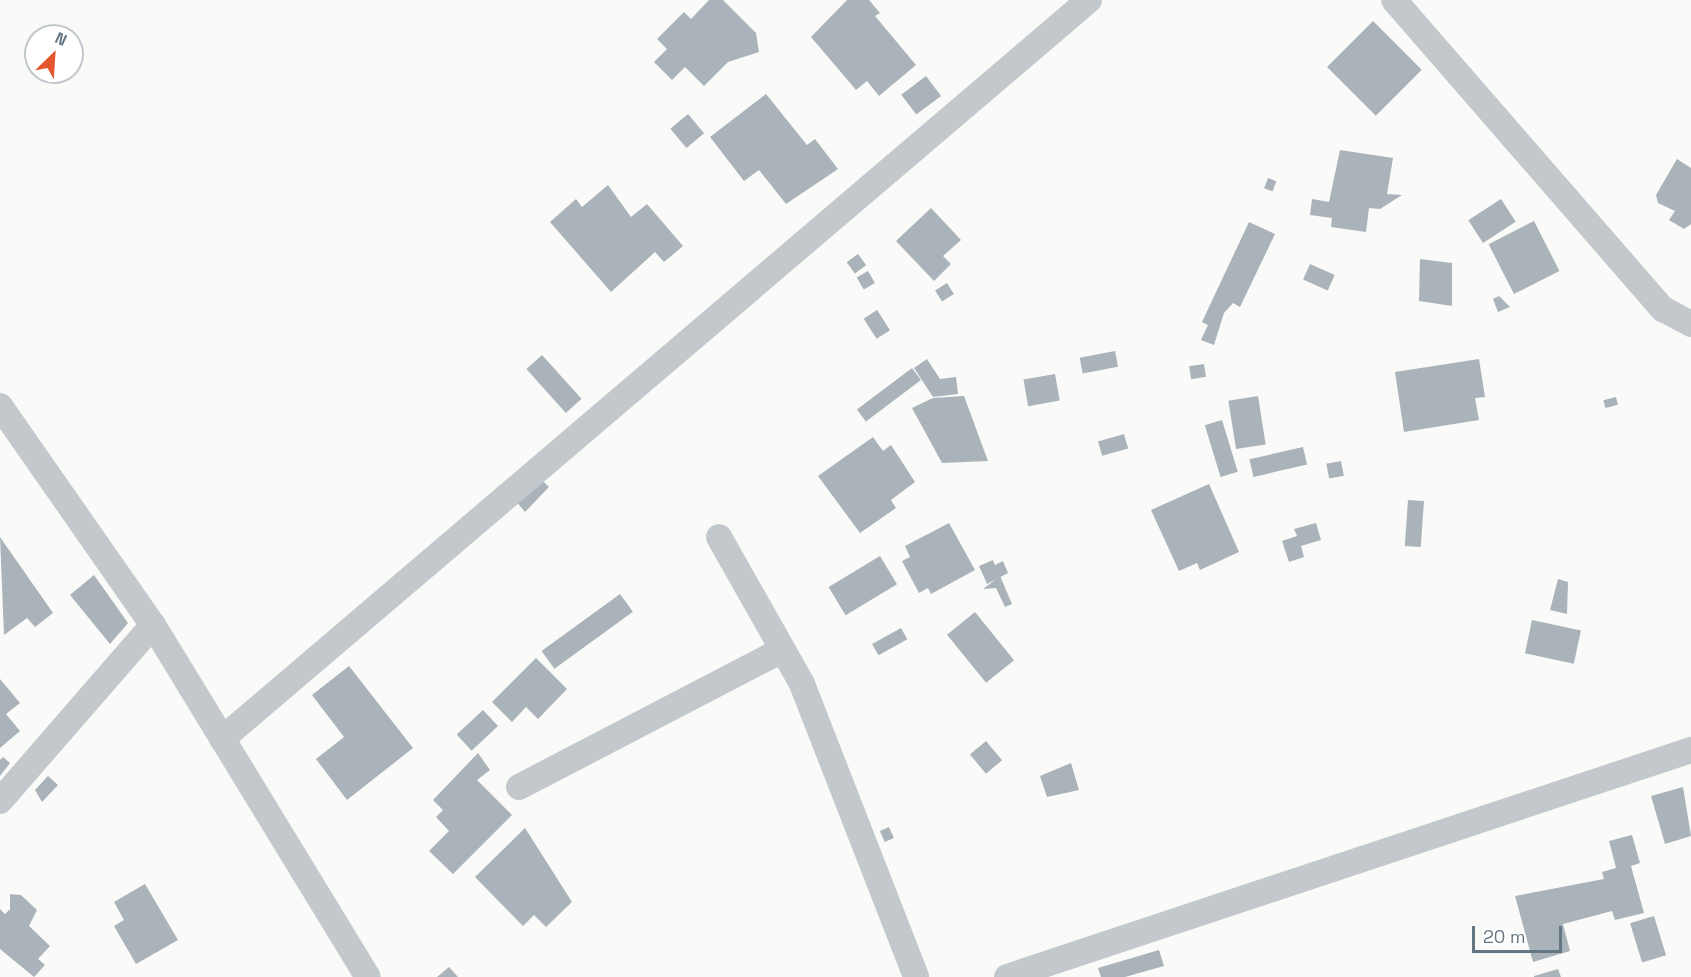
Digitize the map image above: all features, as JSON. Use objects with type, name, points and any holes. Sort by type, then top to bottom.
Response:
[{"type":"street","points":[[222,740],[1089,0]]},
{"type":"street","points":[[1394,0],[1663,309],[1691,324]]},
{"type":"street","points":[[0,406],[153,625],[368,977]]},
{"type":"street","points":[[719,537],[802,684],[916,977]]},
{"type":"street","points":[[0,801],[153,625]]},
{"type":"street","points":[[519,787],[782,650]]},
{"type":"street","points":[[1007,977],[1689,756]]},
{"type":"building","points":[[709,0],[723,0],[756,33],[759,52],[728,62],[704,86],[685,67],[672,80],[654,62],[667,49],[657,39],[684,12],[691,19]]},
{"type":"building","points":[[847,0],[869,0],[880,13],[875,16],[916,65],[879,96],[867,81],[856,90],[811,37]]},
{"type":"building","points":[[1373,21],[1422,70],[1376,116],[1327,67]]},
{"type":"building","points":[[926,76],[941,96],[916,115],[901,95]]},
{"type":"building","points":[[766,94],[807,145],[815,139],[838,169],[786,204],[759,170],[744,181],[710,137]]},
{"type":"building","points":[[688,114],[704,133],[686,148],[670,129]]},
{"type":"building","points":[[1340,150],[1393,158],[1387,194],[1402,195],[1380,209],[1369,208],[1366,232],[1331,227],[1332,218],[1310,215],[1312,199],[1329,202]]},
{"type":"building","points":[[1677,159],[1691,168],[1691,224],[1684,229],[1669,220],[1675,211],[1658,203],[1656,195]]},
{"type":"building","points":[[1268,178],[1276,181],[1272,191],[1264,188]]},
{"type":"building","points":[[608,185],[631,217],[647,204],[683,246],[664,262],[655,252],[611,292],[550,222],[576,199],[582,207]]},
{"type":"building","points":[[1501,199],[1516,222],[1483,243],[1468,220]]},
{"type":"building","points":[[931,208],[961,240],[943,256],[951,264],[934,281],[896,241]]},
{"type":"building","points":[[1534,221],[1559,271],[1514,294],[1489,244]]},
{"type":"building","points":[[1249,222],[1275,234],[1240,307],[1233,303],[1224,313],[1214,345],[1201,340],[1208,325],[1202,322]]},
{"type":"building","points":[[858,254],[866,265],[855,274],[847,262]]},
{"type":"building","points":[[1420,259],[1452,263],[1452,306],[1419,301]]},
{"type":"building","points":[[1310,264],[1335,275],[1328,291],[1303,280]]},
{"type":"building","points":[[868,271],[875,283],[864,290],[857,278]]},
{"type":"building","points":[[947,283],[954,294],[942,301],[935,290]]},
{"type":"building","points":[[1499,296],[1510,307],[1498,312],[1493,299]]},
{"type":"building","points":[[877,310],[890,330],[877,339],[864,319]]},
{"type":"building","points":[[1115,351],[1118,367],[1083,374],[1080,358]]},
{"type":"building","points":[[542,355],[581,399],[566,413],[526,369]]},
{"type":"building","points":[[927,359],[940,379],[956,377],[958,394],[933,397],[914,368]]},
{"type":"building","points":[[1479,359],[1485,397],[1475,398],[1479,420],[1404,432],[1395,372]]},
{"type":"building","points":[[1204,364],[1206,377],[1191,379],[1189,366]]},
{"type":"building","points":[[912,368],[921,380],[866,422],[857,410]]},
{"type":"building","points":[[1055,374],[1060,401],[1028,406],[1023,380]]},
{"type":"building","points":[[964,396],[988,461],[942,463],[912,408],[933,398]]},
{"type":"building","points":[[1258,396],[1266,444],[1236,449],[1228,401]]},
{"type":"building","points":[[1616,397],[1618,405],[1605,408],[1603,400]]},
{"type":"building","points":[[1222,420],[1238,472],[1221,477],[1205,425]]},
{"type":"building","points":[[1124,434],[1128,448],[1102,456],[1098,441]]},
{"type":"building","points":[[873,437],[883,451],[891,445],[915,482],[891,500],[896,508],[860,533],[818,476]]},
{"type":"building","points":[[1303,447],[1307,465],[1253,477],[1249,459]]},
{"type":"building","points":[[1341,461],[1344,476],[1329,479],[1326,464]]},
{"type":"building","points":[[541,479],[549,487],[525,512],[516,501]]},
{"type":"building","points":[[1209,484],[1239,552],[1200,570],[1197,563],[1179,571],[1151,510]]},
{"type":"building","points":[[1408,500],[1424,501],[1421,547],[1405,546]]},
{"type":"building","points":[[949,523],[975,570],[931,594],[928,588],[919,593],[902,561],[910,557],[905,546]]},
{"type":"building","points":[[1316,523],[1321,540],[1301,546],[1304,557],[1289,562],[1282,541],[1297,536],[1294,529]]},
{"type":"building","points":[[0,537],[53,613],[35,627],[27,618],[4,635]]},
{"type":"building","points":[[880,556],[897,584],[846,615],[829,587]]},
{"type":"building","points":[[993,560],[995,565],[1003,561],[1008,573],[987,584],[979,566]]},
{"type":"building","points":[[94,575],[128,623],[110,644],[70,595]]},
{"type":"building","points":[[1000,576],[1012,604],[1005,607],[996,588],[983,589]]},
{"type":"building","points":[[1558,579],[1568,582],[1567,614],[1550,610]]},
{"type":"building","points":[[620,594],[633,612],[554,669],[542,651]]},
{"type":"building","points":[[975,612],[1014,660],[986,683],[947,635]]},
{"type":"building","points":[[1532,620],[1581,630],[1574,664],[1525,653]]},
{"type":"building","points":[[901,628],[907,639],[878,655],[872,644]]},
{"type":"building","points":[[536,658],[567,689],[538,719],[526,707],[512,722],[492,702]]},
{"type":"building","points":[[349,666],[413,748],[347,800],[316,759],[344,737],[312,695]]},
{"type":"building","points":[[0,679],[20,703],[6,714],[20,731],[0,748]]},
{"type":"building","points":[[483,710],[498,726],[472,751],[457,735]]},
{"type":"building","points":[[986,741],[1002,760],[986,774],[970,754]]},
{"type":"building","points":[[478,753],[490,770],[477,780],[512,815],[453,874],[429,851],[449,831],[436,817],[443,810],[433,800]]},
{"type":"building","points":[[3,757],[10,763],[0,776],[0,760]]},
{"type":"building","points":[[1071,763],[1079,790],[1047,797],[1040,776]]},
{"type":"building","points":[[48,776],[58,785],[42,802],[35,790]]},
{"type":"building","points":[[1683,787],[1691,836],[1665,844],[1651,796]]},
{"type":"building","points":[[889,827],[894,838],[885,842],[880,831]]},
{"type":"building","points":[[525,828],[572,902],[546,927],[534,915],[523,926],[475,877]]},
{"type":"building","points":[[1632,835],[1640,863],[1631,866],[1644,913],[1615,920],[1612,911],[1563,924],[1570,951],[1533,962],[1515,896],[1604,879],[1602,872],[1616,868],[1609,841]]},
{"type":"building","points":[[145,884],[178,940],[136,964],[114,926],[124,920],[114,902]]},
{"type":"building","points":[[10,894],[21,895],[37,910],[29,926],[50,946],[38,959],[45,965],[34,977],[0,949],[0,909],[5,914],[10,909]]},
{"type":"building","points":[[1654,916],[1666,955],[1642,963],[1630,923]]},
{"type":"building","points":[[1159,950],[1164,966],[1125,977],[1101,977],[1098,968]]},
{"type":"building","points":[[449,967],[458,977],[437,977]]},
{"type":"building","points":[[1558,969],[1561,977],[1534,977],[1534,976]]}]
